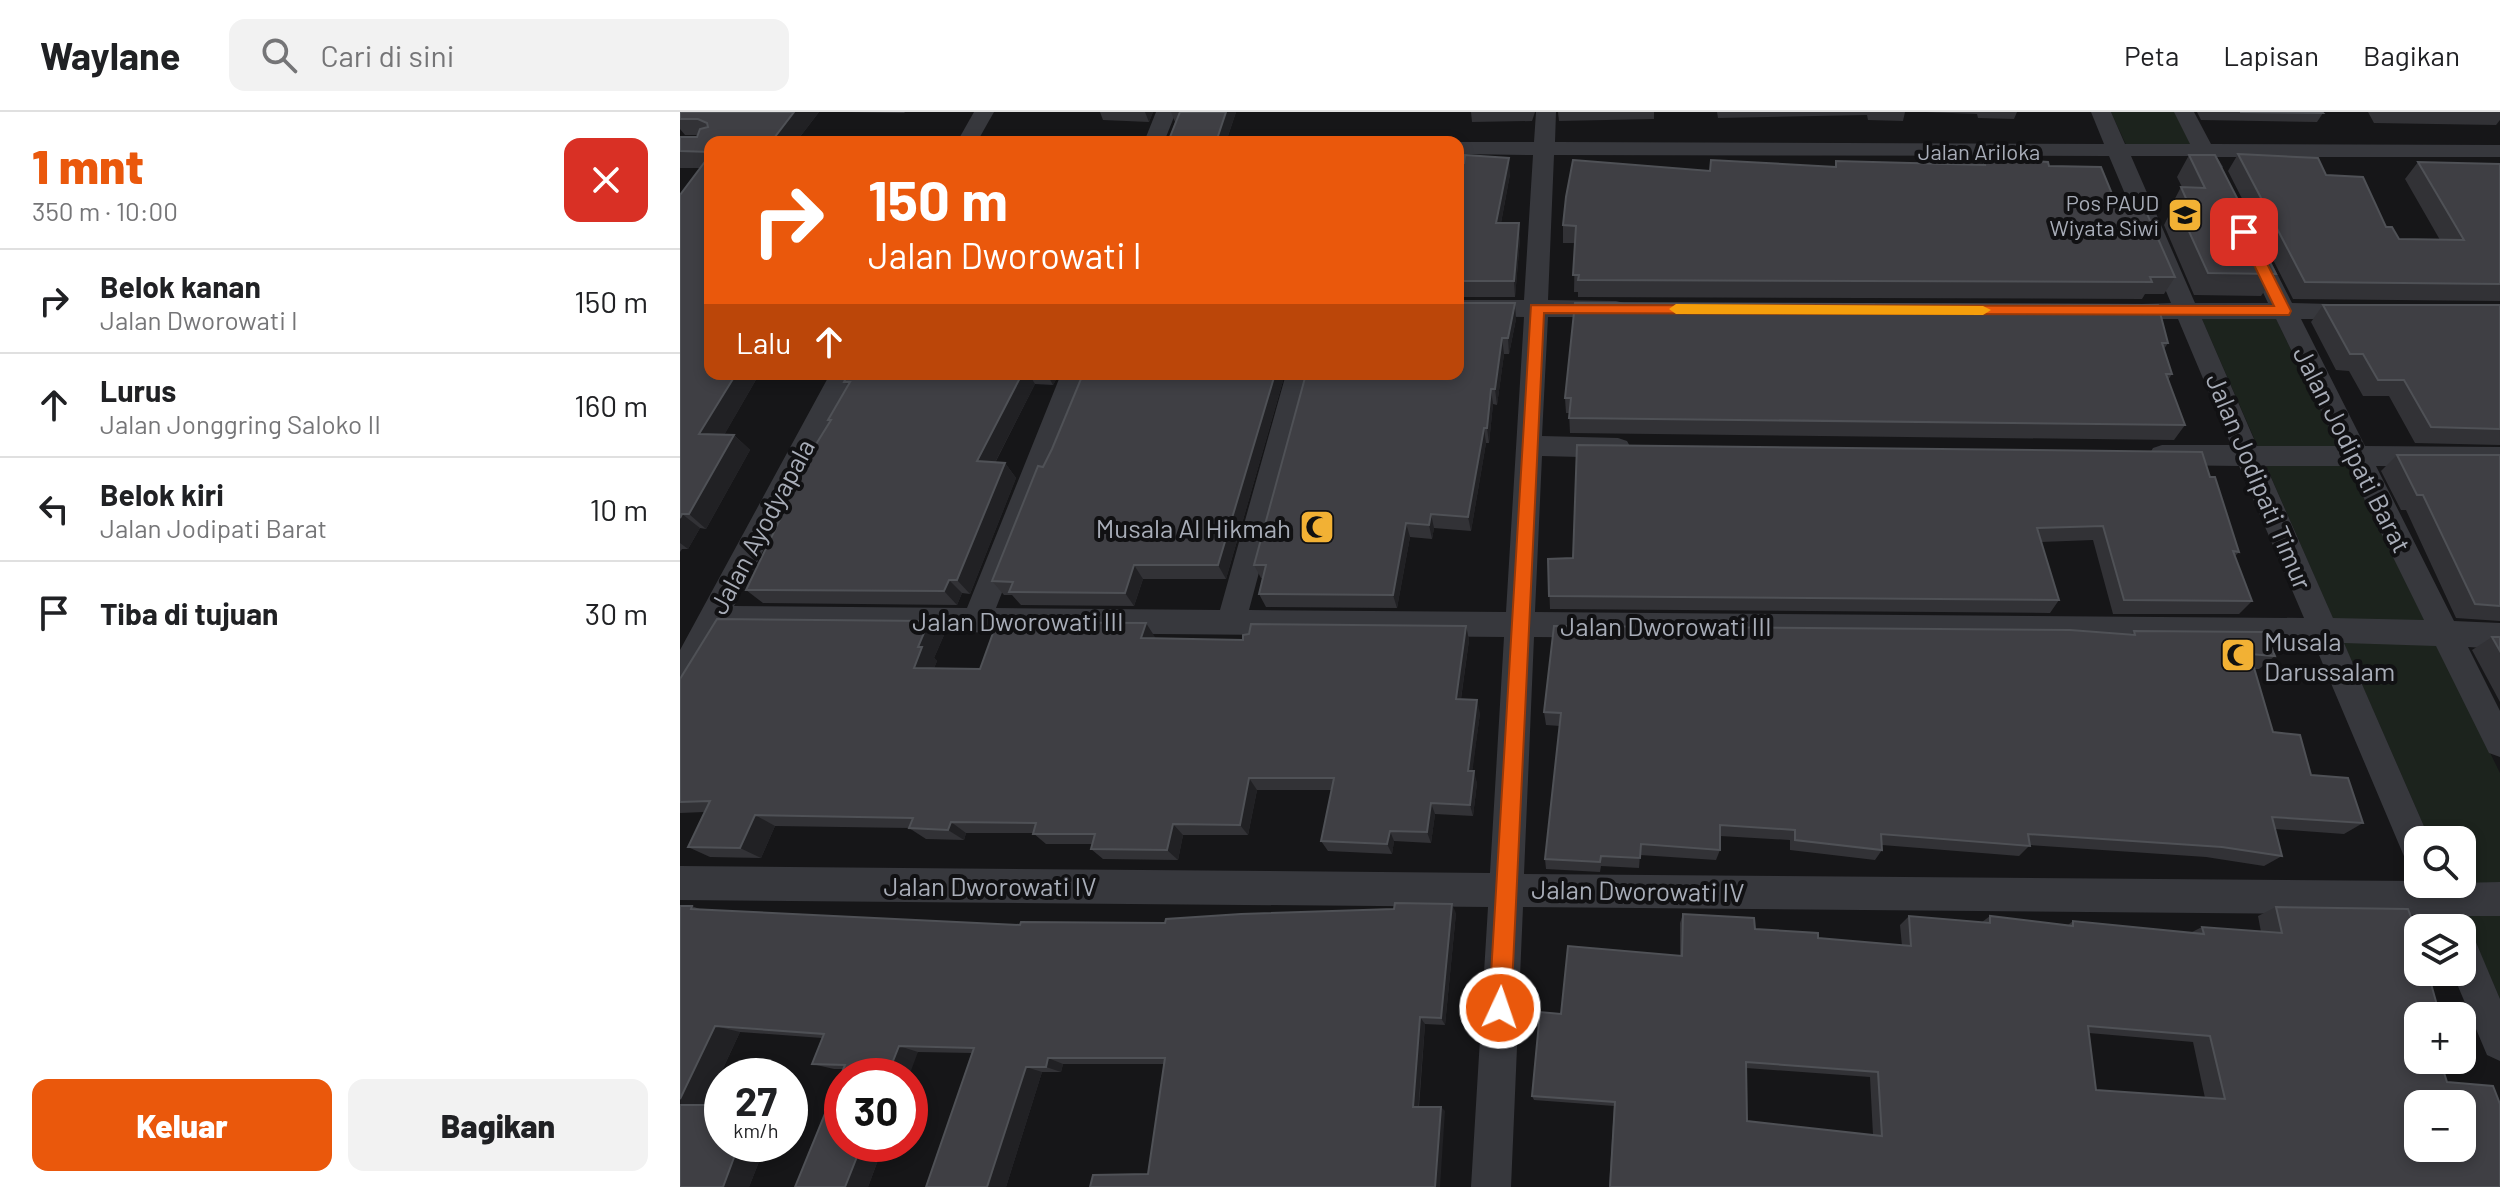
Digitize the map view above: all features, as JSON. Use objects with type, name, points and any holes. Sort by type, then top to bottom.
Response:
[{"type":"street","points":[[970,136],[984,112]]},
{"type":"street","points":[[1156,136],[1166,112]]},
{"type":"street","points":[[1491,1187],[1546,112]]},
{"type":"street","name":"Jalan Jodipati Timur","points":[[2101,112],[2408,826]]},
{"type":"street","points":[[2184,112],[2224,192]]},
{"type":"street","name":"Jalan Ariloka","points":[[1464,148],[2500,151]]},
{"type":"street","name":"Jalan Jodipati Barat","points":[[2238,218],[2500,743]]},
{"type":"street","points":[[1464,308],[1632,309]]},
{"type":"street","points":[[2093,311],[2377,311]]},
{"type":"street","name":"Jalan Ayodyapala","points":[[680,679],[840,380]]},
{"type":"street","points":[[977,620],[1072,380]]},
{"type":"street","points":[[1231,622],[1297,380]]},
{"type":"street","points":[[1529,446],[1640,448]]},
{"type":"street","points":[[2140,455],[2500,457]]},
{"type":"street","name":"Jalan Dworowati III","points":[[712,618],[2324,630],[2500,636]]},
{"type":"street","name":"Jalan Dworowati IV","points":[[680,883],[1506,889],[2441,903],[2500,899]]},
{"type":"street","points":[[2476,986],[2500,1042]]},
{"type":"shaded area","points":[[2111,112],[2177,112],[2195,147],[2127,147]]},
{"type":"shaded area","points":[[2201,317],[2275,317],[2500,773],[2500,999],[2476,944],[2476,914],[2463,914],[2456,898],[2476,898],[2476,826],[2424,826]]},
{"type":"building","points":[[680,112],[794,112],[776,136],[704,136],[704,152],[680,151],[680,137],[697,137],[700,129],[708,127],[707,123],[698,119],[680,119]]},
{"type":"building","points":[[1180,112],[1226,112],[1218,136],[1170,136]]},
{"type":"building","points":[[2240,112],[2322,112],[2323,113]]},
{"type":"building","points":[[2238,154],[2318,158],[2326,175],[2363,177],[2386,227],[2392,227],[2399,239],[2464,240],[2418,162],[2500,164],[2500,284],[2305,282]]},
{"type":"building","points":[[1465,155],[1509,158],[1496,223],[1519,223],[1514,281],[1464,281]]},
{"type":"building","points":[[2189,155],[2215,155],[2276,274],[2208,273],[2176,203],[2188,203],[2181,187],[2205,188]]},
{"type":"building","points":[[1573,160],[1710,171],[1711,160],[1836,167],[1836,161],[1985,165],[1984,161],[2016,160],[2048,162],[2049,166],[2101,167],[2117,206],[2144,207],[2175,277],[2150,277],[2152,282],[1578,280],[1579,275],[1573,275],[1576,226],[1563,225]]},
{"type":"building","points":[[704,163],[704,380],[732,380],[699,434],[734,435],[689,514],[682,514],[680,518],[680,195]]},
{"type":"building","points":[[1464,303],[1515,303],[1508,338],[1502,338],[1495,389],[1491,389],[1487,428],[1484,428],[1468,517],[1431,514],[1429,525],[1406,523],[1393,595],[1259,594],[1266,565],[1254,565],[1304,380],[1464,380]]},
{"type":"building","points":[[1575,303],[2158,305],[2168,343],[2162,343],[2172,374],[2166,374],[2185,425],[1569,418],[1571,398],[1565,398]]},
{"type":"building","points":[[2323,305],[2500,305],[2500,429],[2431,427],[2404,380],[2378,380],[2363,354],[2350,354]]},
{"type":"building","points":[[1019,380],[977,461],[1005,463],[957,580],[949,580],[944,591],[746,590],[783,513],[774,512],[831,420],[828,420],[850,382],[844,382]]},
{"type":"building","points":[[1081,380],[1273,380],[1218,565],[1134,565],[1125,593],[1009,592],[1013,582],[992,581],[1038,466],[1043,467]]},
{"type":"building","points":[[1577,445],[2202,452],[2210,477],[2215,477],[2239,552],[2233,551],[2252,601],[2124,600],[2103,526],[2037,528],[2059,600],[1549,596],[1548,559],[1573,558]]},
{"type":"building","points":[[2397,455],[2500,455],[2500,606],[2475,604],[2423,495],[2417,495]]},
{"type":"building","points":[[717,619],[929,621],[918,647],[922,647],[914,668],[980,669],[997,622],[1146,623],[1141,638],[1243,640],[1243,635],[1249,634],[1251,624],[1466,626],[1456,699],[1477,700],[1468,771],[1474,771],[1470,805],[1431,803],[1427,832],[1390,831],[1387,844],[1321,841],[1334,778],[1249,778],[1240,825],[1173,824],[1167,850],[1091,849],[1095,834],[1033,834],[1036,823],[951,822],[948,830],[909,828],[913,818],[755,815],[740,848],[688,847],[710,801],[680,802],[680,679]]},
{"type":"building","points":[[1554,626],[2070,630],[2135,635],[2134,631],[2265,632],[2275,656],[2250,654],[2273,732],[2300,735],[2311,775],[2348,778],[2363,823],[2272,817],[2282,856],[2222,847],[2028,834],[2030,846],[1881,834],[1882,850],[1795,840],[1795,830],[1720,825],[1720,850],[1641,844],[1640,858],[1601,856],[1600,862],[1545,859],[1561,713],[1544,712]]},
{"type":"building","points":[[2492,637],[2500,637],[2500,651]]},
{"type":"building","points":[[1395,903],[1452,904],[1441,1018],[1420,1017],[1413,1107],[1441,1107],[1435,1187],[1090,1187],[1093,1175],[1148,1174],[1165,1058],[1048,1058],[1046,1067],[1026,1067],[987,1187],[926,1187],[974,1048],[899,1046],[894,1058],[824,1058],[824,1064],[812,1064],[824,1034],[715,1026],[680,1099],[680,906],[1020,925],[1021,922],[1165,923],[1166,919],[1241,914],[1394,909]]},
{"type":"building","points":[[2276,907],[2408,909],[2410,914],[2404,914],[2404,986],[2432,986],[2436,1002],[2404,1002],[2404,1074],[2444,1074],[2447,1082],[2493,1086],[2500,1104],[2500,1187],[1610,1187],[1615,1102],[1532,1096],[1540,1012],[1561,1014],[1568,946],[1682,956],[1683,914],[1754,918],[1755,929],[1818,933],[1818,938],[1911,946],[1909,916],[1990,923],[1990,916],[2073,926],[2073,921],[2204,934],[2202,927],[2282,933]],"holes":[[[2088,1026],[2210,1036],[2225,1099],[2096,1090]],[[1746,1062],[1878,1072],[1882,1136],[1747,1121]]]},
{"type":"building","points":[[680,1105],[704,1105],[704,1162],[732,1162],[723,1187],[680,1187]]},
{"type":"building","points":[[824,1116],[824,1162],[855,1162],[845,1187],[795,1187],[805,1162],[808,1162]]},
{"type":"slow traffic","points":[[1676,309],[1983,310]]},
{"type":"place","name":"Pos PAUD Wiyata Siwi","points":[[2185,215]]},
{"type":"place","name":"Musala Al Hikmah","points":[[1317,527]]},
{"type":"place","name":"Musala Darussalam","points":[[2238,655]]},
{"type":"route","points":[[1500,1008],[1537,308],[2284,311],[2244,232]]}]
